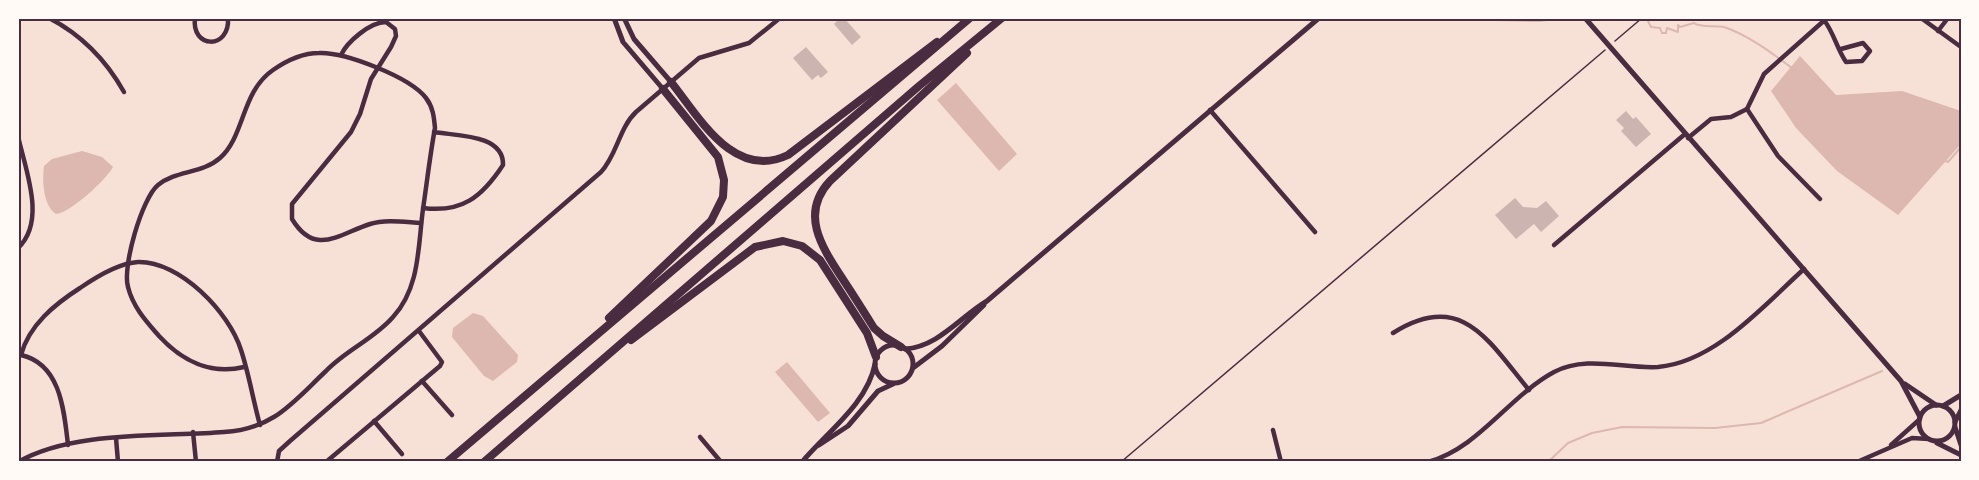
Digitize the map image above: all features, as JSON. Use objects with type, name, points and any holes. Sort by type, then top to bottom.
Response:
[{"type":"highway","points":[[447,462],[970,18]]},
{"type":"highway","points":[[903,348],[874,328],[819,243],[814,225],[817,204],[830,181],[1003,18]]},
{"type":"highway","points":[[484,462],[919,86],[1003,18]]},
{"type":"highway","points":[[671,82],[725,147],[745,158],[769,161],[788,155],[926,48],[952,34]]},
{"type":"highway","points":[[595,334],[615,311],[711,220],[721,202],[724,180],[718,157],[663,90]]},
{"type":"highway","points":[[617,349],[755,247],[783,241],[802,246],[820,260],[867,333],[875,361]]},
{"type":"street","points":[[195,18],[197,33],[202,39],[211,42],[225,33],[228,18]]},
{"type":"street","points":[[614,18],[623,42],[663,90]]},
{"type":"street","points":[[624,18],[634,39],[671,82]]},
{"type":"street","points":[[277,460],[279,451],[290,441],[601,172],[609,162],[630,118],[699,58],[749,43],[780,18]]},
{"type":"street","points":[[802,462],[864,391],[875,361],[883,348],[920,348],[931,343],[987,301],[1319,18]]},
{"type":"street","points":[[1585,18],[1901,381],[1920,418],[1921,431],[1931,440],[1961,455]]},
{"type":"street","points":[[1921,18],[1961,47]]},
{"type":"street","points":[[1938,31],[1948,18]]},
{"type":"street","points":[[52,19],[93,49],[109,68],[124,92]]},
{"type":"street","points":[[1554,245],[1711,119],[1731,117],[1747,109],[1759,81],[1769,68],[1826,19],[1845,60],[1850,63],[1862,61],[1870,51],[1863,43],[1841,49]]},
{"type":"street","points":[[341,55],[348,43],[377,23],[386,22],[395,29],[396,36],[371,79],[360,114],[351,132],[292,204],[290,213],[301,230],[314,239],[322,241],[339,238],[378,222],[421,224]]},
{"type":"street","points":[[18,462],[43,451],[68,445],[116,438],[227,432],[260,425],[295,403],[328,368],[395,316],[409,292],[416,267],[434,132],[434,118],[426,98],[420,91],[377,69],[341,55],[320,53],[297,57],[272,70],[262,79],[253,92],[229,147],[219,159],[200,169],[168,178],[153,189],[144,207],[129,264],[127,284],[134,304],[151,327],[175,352],[191,362],[225,370],[244,367]]},
{"type":"street","points":[[1747,109],[1778,156],[1820,199]]},
{"type":"street","points":[[1210,110],[1316,232]]},
{"type":"street","points":[[423,208],[452,209],[470,201],[503,165],[500,149],[492,142],[434,132]]},
{"type":"street","points":[[18,136],[33,214],[28,235],[18,248]]},
{"type":"street","points":[[68,445],[55,382],[38,361],[19,354],[34,327],[61,301],[82,286],[129,264],[151,262],[162,266],[195,288],[212,303],[228,323],[241,350],[260,425]]},
{"type":"street","points":[[1428,462],[1446,456],[1464,445],[1529,390],[1553,373],[1576,365],[1660,366],[1698,356],[1720,342],[1804,269]]},
{"type":"street","points":[[817,446],[848,426],[878,391],[910,374],[917,364],[942,346],[987,301]]},
{"type":"street","points":[[1393,333],[1427,316],[1462,321],[1485,337],[1529,390]]},
{"type":"street","points":[[326,462],[442,362],[419,331]]},
{"type":"street","points":[[903,348],[912,361],[910,374]]},
{"type":"street","points":[[875,361],[876,370],[883,380],[895,383]]},
{"type":"street","points":[[422,381],[452,415]]},
{"type":"street","points":[[1901,381],[1949,410],[1961,445]]},
{"type":"street","points":[[1889,446],[1920,418],[1924,411],[1961,395]]},
{"type":"street","points":[[1857,462],[1889,446],[1912,438],[1931,440],[1947,438],[1961,411]]},
{"type":"street","points":[[374,421],[402,454]]},
{"type":"street","points":[[1273,430],[1281,462]]},
{"type":"street","points":[[194,432],[196,462]]},
{"type":"street","points":[[700,437],[721,462]]},
{"type":"street","points":[[116,438],[118,462]]},
{"type":"path","points":[[1612,44],[1642,18]]},
{"type":"path","points":[[1121,462],[1605,49]]},
{"type":"shaded area","points":[[1800,56],[1836,95],[1902,91],[1961,111],[1961,144],[1898,215],[1837,171],[1796,128],[1771,91]]},
{"type":"shaded area","points":[[956,83],[1017,154],[999,171],[937,100]]},
{"type":"shaded area","points":[[82,151],[102,157],[113,167],[87,195],[70,208],[56,214],[46,199],[43,185],[44,166],[52,159]]},
{"type":"shaded area","points":[[473,313],[483,316],[518,355],[517,362],[493,381],[484,376],[452,337],[453,328]]},
{"type":"shaded area","points":[[787,362],[830,413],[818,422],[775,372]]},
{"type":"building","points":[[840,18],[844,18],[861,37],[852,45],[834,24]]},
{"type":"building","points":[[806,47],[828,72],[821,78],[818,75],[812,80],[793,58]]},
{"type":"building","points":[[1626,111],[1633,119],[1636,117],[1651,134],[1636,147],[1621,131],[1624,128],[1616,120]]},
{"type":"building","points":[[1515,198],[1523,207],[1537,208],[1546,201],[1559,216],[1541,232],[1534,224],[1516,239],[1495,215]]},
{"type":"waterway","points":[[1414,18],[1539,21],[1564,18]]},
{"type":"waterway","points":[[1647,19],[1651,27],[1660,28],[1662,33],[1666,33],[1667,28],[1678,32],[1678,25],[1680,27],[1694,23],[1733,30],[1792,68]]},
{"type":"waterway","points":[[1943,160],[1948,162],[1961,147]]},
{"type":"waterway","points":[[1548,462],[1568,443],[1592,433],[1622,427],[1715,428],[1761,423],[1882,371]]}]
